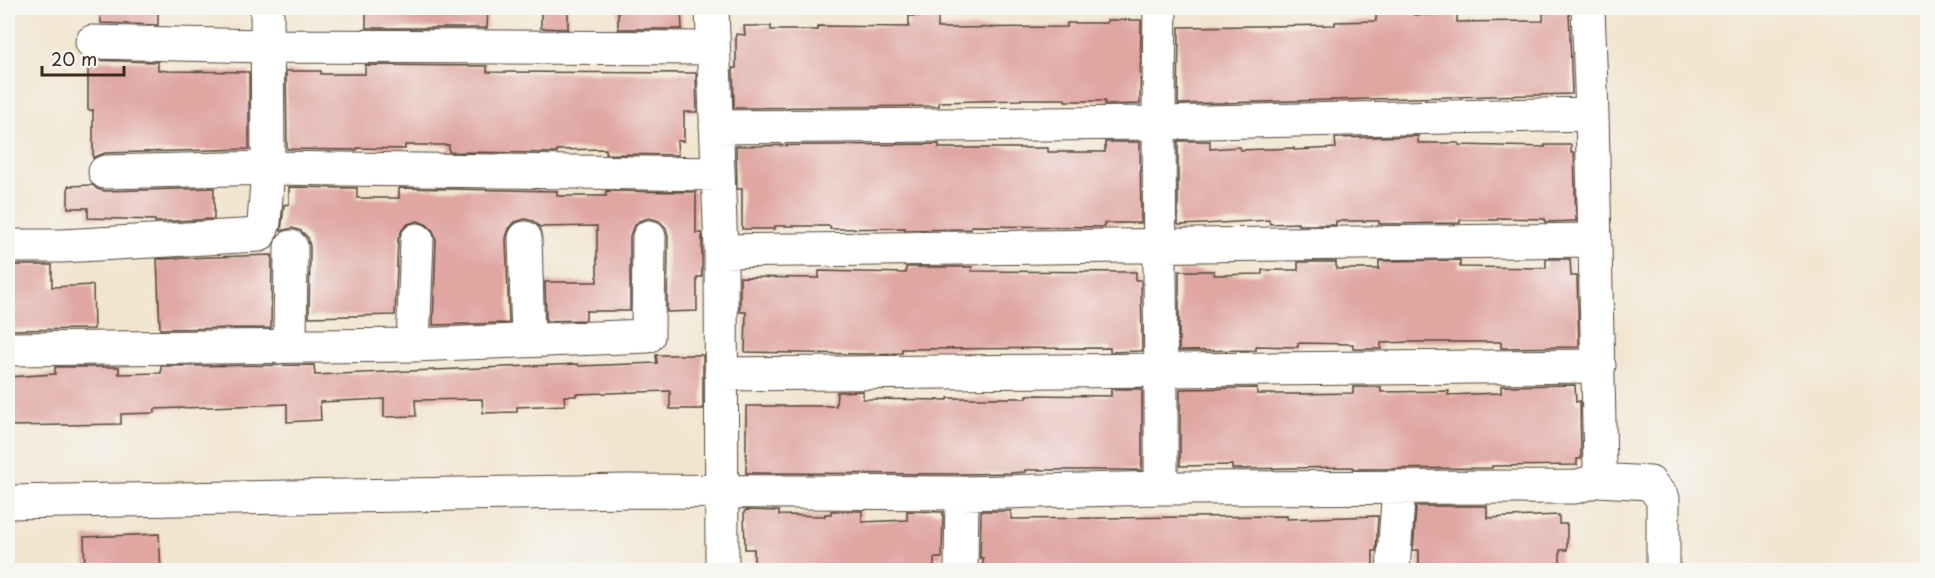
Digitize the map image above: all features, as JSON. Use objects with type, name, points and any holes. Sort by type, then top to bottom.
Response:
[{"type":"street","points":[[8,246],[62,246],[259,235],[264,222],[268,168],[267,8]]},
{"type":"street","points":[[712,8],[721,251],[722,570]]},
{"type":"street","points":[[1160,8],[1158,123],[1162,369],[1161,488]]},
{"type":"street","points":[[1588,8],[1599,366],[1600,466],[1598,480]]},
{"type":"street","points":[[92,42],[267,46],[713,48]]},
{"type":"street","points":[[716,127],[1158,123],[1592,114]]},
{"type":"street","points":[[105,172],[268,168],[718,174]]},
{"type":"street","points":[[8,349],[413,345],[648,336],[649,237]]},
{"type":"street","points":[[525,238],[528,340]]},
{"type":"street","points":[[413,345],[417,240]]},
{"type":"street","points":[[721,251],[1595,240]]},
{"type":"street","points":[[290,346],[291,247]]},
{"type":"street","points":[[721,374],[1599,366]]},
{"type":"street","points":[[8,502],[626,491],[962,493],[1161,488],[1575,487],[1598,480],[1650,483],[1663,499],[1663,570]]},
{"type":"street","points":[[1393,570],[1399,487]]},
{"type":"street","points":[[961,570],[962,493]]},
{"type":"building","points":[[100,8],[158,8],[158,25],[101,23]]},
{"type":"building","points":[[366,8],[488,8],[487,28],[366,28]]},
{"type":"building","points":[[541,8],[568,8],[568,29],[541,28]]},
{"type":"building","points":[[618,8],[681,8],[682,29],[618,29]]},
{"type":"building","points":[[1414,12],[1414,15],[1457,14],[1457,22],[1543,21],[1543,13],[1569,12],[1572,94],[1178,104],[1179,27],[1335,25],[1335,22],[1376,21],[1376,13]]},
{"type":"building","points":[[909,16],[938,16],[938,28],[1067,27],[1067,23],[1141,20],[1140,104],[1105,105],[1105,101],[1021,99],[939,102],[939,106],[734,108],[733,68],[736,68],[736,34],[745,35],[744,26],[771,26],[771,30],[818,30],[818,26],[909,27]]},
{"type":"building","points":[[88,60],[158,62],[158,70],[169,71],[249,72],[249,149],[105,153],[93,158],[93,110],[88,110]]},
{"type":"building","points":[[365,65],[487,66],[487,72],[696,73],[697,112],[684,112],[684,141],[677,141],[678,155],[606,154],[606,149],[557,150],[557,153],[449,152],[449,145],[405,145],[405,149],[287,149],[286,71],[365,74]]},
{"type":"building","points":[[1418,136],[1418,143],[1545,147],[1545,145],[1571,145],[1571,153],[1574,153],[1576,221],[1545,222],[1545,219],[1498,218],[1498,220],[1460,220],[1460,223],[1379,224],[1379,221],[1336,221],[1336,225],[1298,225],[1298,223],[1270,224],[1269,220],[1178,224],[1178,141],[1210,141],[1210,149],[1240,147],[1241,150],[1294,148],[1294,150],[1336,148],[1335,138]]},
{"type":"building","points":[[1105,142],[1140,142],[1141,223],[1104,223],[1104,227],[971,226],[971,229],[905,230],[905,228],[830,229],[830,226],[775,226],[775,229],[742,229],[742,189],[737,189],[736,146],[939,144],[939,148],[1048,148],[1048,152],[1105,152]]},
{"type":"building","points":[[93,185],[105,191],[214,188],[214,219],[155,222],[155,220],[88,218],[88,208],[68,208],[68,186]]},
{"type":"building","points":[[289,187],[357,188],[357,198],[399,198],[399,188],[557,191],[557,196],[606,196],[606,191],[696,192],[696,233],[702,233],[702,277],[697,277],[697,311],[667,312],[668,237],[666,228],[659,221],[649,218],[639,221],[630,236],[630,311],[586,311],[586,320],[546,321],[545,282],[597,282],[597,226],[540,227],[533,221],[525,219],[515,222],[506,238],[509,323],[433,325],[436,240],[433,231],[418,221],[408,224],[398,239],[395,315],[309,317],[310,247],[308,238],[301,231],[292,228],[281,231],[284,205],[289,204]]},
{"type":"building","points":[[272,255],[271,328],[160,329],[157,259]]},
{"type":"building","points":[[1546,259],[1570,259],[1571,276],[1577,276],[1579,347],[1501,348],[1501,342],[1415,342],[1381,343],[1381,349],[1353,349],[1353,344],[1298,343],[1298,347],[1256,346],[1256,350],[1179,351],[1179,271],[1214,271],[1214,275],[1262,274],[1262,270],[1298,270],[1298,262],[1336,262],[1336,269],[1379,269],[1379,261],[1460,260],[1460,267],[1546,268]]},
{"type":"building","points":[[13,265],[52,265],[52,287],[93,285],[94,329],[8,330],[8,303],[15,303]]},
{"type":"building","points":[[906,267],[972,267],[972,271],[1136,272],[1136,280],[1141,280],[1142,351],[1110,352],[1110,348],[902,349],[902,353],[863,354],[745,352],[746,312],[740,312],[740,277],[819,278],[819,271],[906,273]]},
{"type":"building","points":[[656,355],[703,355],[703,409],[670,409],[670,391],[576,394],[576,396],[564,396],[565,405],[517,407],[517,412],[483,413],[482,399],[415,400],[416,416],[384,417],[384,399],[320,402],[321,420],[287,422],[287,404],[155,409],[155,413],[121,414],[121,424],[8,426],[8,377],[55,374],[55,367],[119,367],[119,374],[161,373],[161,366],[314,365],[315,375],[657,363]]},
{"type":"building","points":[[1575,385],[1576,402],[1580,401],[1581,459],[1577,459],[1577,465],[1353,469],[1353,467],[1232,469],[1232,465],[1180,466],[1180,389],[1257,388],[1257,394],[1297,394],[1353,393],[1353,387],[1381,387],[1381,392],[1449,391],[1448,395],[1501,393],[1501,386]]},
{"type":"building","points":[[1111,389],[1142,389],[1142,470],[1025,470],[1025,472],[1010,473],[962,474],[746,473],[746,406],[836,406],[837,392],[863,391],[863,399],[948,400],[948,398],[1027,398],[1027,395],[1111,396]]},
{"type":"building","points":[[1416,506],[1487,506],[1487,518],[1559,515],[1559,524],[1567,524],[1567,550],[1560,550],[1560,570],[1419,570],[1419,550],[1413,550]]},
{"type":"building","points":[[746,510],[779,511],[779,515],[825,516],[825,514],[831,514],[831,511],[862,511],[862,522],[907,520],[907,511],[943,512],[942,558],[934,558],[934,570],[754,570],[754,549],[745,549],[744,512]]},
{"type":"building","points":[[981,511],[1011,511],[1011,519],[1287,516],[1287,519],[1378,516],[1373,570],[983,570],[983,558],[980,558]]},
{"type":"building","points":[[159,534],[161,570],[85,570],[84,537]]}]
